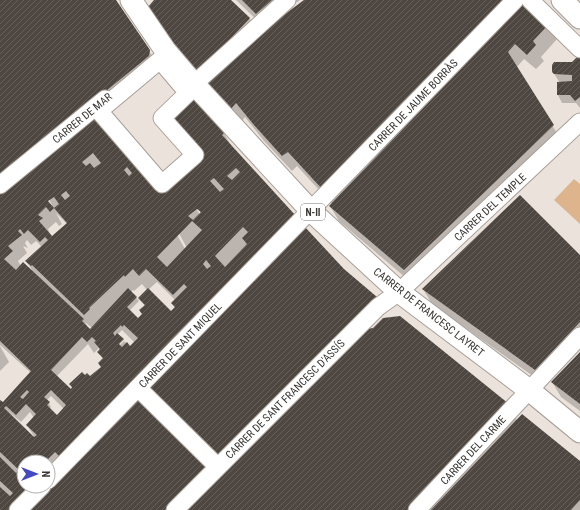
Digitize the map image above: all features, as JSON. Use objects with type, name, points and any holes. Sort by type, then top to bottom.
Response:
[{"type":"main road","name":"CARRER DE FRANCESC LAYRET","points":[[131,0],[165,50],[194,84],[311,211],[399,292],[529,390],[580,432]]},
{"type":"main road","points":[[562,0],[580,18]]},
{"type":"street","points":[[194,84],[287,0]]},
{"type":"street","name":"CARRER DE JAUME BORRÀS","points":[[311,211],[515,0]]},
{"type":"street","points":[[530,0],[580,49]]},
{"type":"street","name":"CARRER DE MAR","points":[[0,185],[165,50]]},
{"type":"street","points":[[160,60],[188,93],[162,118],[195,155],[162,184],[99,111],[160,60]]},
{"type":"street","name":"CARRER DEL TEMPLE","points":[[399,292],[580,122]]},
{"type":"street","name":"CARRER DE SANT MIQUEL","points":[[56,472],[311,211]]},
{"type":"street","name":"CARRER DE SANT FRANCESC D'ASSÍS","points":[[175,510],[378,307],[399,292]]},
{"type":"street","name":"CARRER DEL CARME","points":[[417,510],[580,336]]},
{"type":"street","points":[[138,388],[218,466]]},
{"type":"street","points":[[18,510],[34,494]]},
{"type":"shaded area","points":[[574,179],[580,184],[580,224],[554,200]]},
{"type":"building","points":[[0,0],[116,0],[150,50],[149,56],[0,177]]},
{"type":"building","points":[[154,0],[231,0],[250,18],[199,72],[180,53],[148,7]]},
{"type":"building","points":[[242,0],[272,0],[256,14]]},
{"type":"building","points":[[304,0],[506,0],[323,190],[288,152],[282,156],[236,103],[230,110],[205,83],[265,29]]},
{"type":"building","points":[[525,2],[549,24],[533,41],[536,45],[527,55],[515,44],[508,52],[554,125],[404,270],[329,206]]},
{"type":"building","points":[[579,55],[580,97],[575,101],[570,95],[557,95],[557,82],[572,81],[572,75],[554,74],[552,72],[552,65],[554,62],[572,62]]},
{"type":"building","points":[[188,93],[225,132],[222,135],[296,216],[61,458],[55,452],[53,454],[16,454],[16,467],[0,452],[0,400],[3,402],[31,371],[0,341],[0,190],[96,111],[162,184],[196,155],[162,118]],"holes":[[[93,153],[101,163],[94,168],[90,163],[86,166],[82,162]],[[127,167],[132,173],[129,176],[124,170]],[[236,168],[240,172],[232,180],[227,176]],[[214,178],[224,189],[220,192],[210,181]],[[66,191],[70,196],[65,200],[61,195]],[[54,197],[59,204],[54,208],[48,201]],[[46,207],[50,212],[54,208],[67,223],[52,236],[39,221],[43,218],[38,215]],[[197,209],[201,212],[193,220],[188,216]],[[192,221],[202,230],[167,267],[157,257]],[[243,227],[248,232],[242,238],[247,244],[225,267],[215,256]],[[20,229],[24,234],[28,230],[40,242],[45,237],[48,240],[25,261],[31,266],[32,265],[84,315],[90,309],[89,308],[124,275],[125,277],[133,269],[139,276],[146,269],[173,295],[184,284],[187,287],[171,303],[175,307],[171,311],[148,288],[138,298],[145,305],[139,310],[142,314],[138,318],[127,307],[137,297],[128,288],[90,329],[82,321],[84,319],[23,262],[16,270],[4,259],[13,251],[8,246],[22,235],[18,231]],[[206,260],[211,266],[207,269],[203,264]],[[121,325],[122,327],[124,325],[138,338],[130,346],[127,342],[122,347],[119,344],[124,339],[117,333],[115,336],[113,333]],[[82,337],[87,342],[92,337],[100,349],[97,352],[103,358],[98,363],[101,367],[90,376],[87,373],[85,375],[82,372],[69,384],[72,387],[71,389],[51,370]],[[27,390],[29,392],[23,399],[20,397]],[[51,390],[66,405],[57,415],[47,405],[50,402],[44,397]],[[26,404],[36,414],[26,425],[37,435],[34,437],[4,408],[6,406],[16,415]]]},
{"type":"building","points":[[520,195],[580,255],[580,322],[535,370],[422,289]]},
{"type":"building","points":[[304,226],[344,269],[377,297],[217,459],[144,389]]},
{"type":"building","points":[[400,316],[509,404],[408,510],[183,510],[367,329],[373,328],[383,318]]},
{"type":"building","points":[[580,352],[580,404],[551,382]]},
{"type":"building","points":[[136,397],[208,467],[165,510],[26,510],[42,494],[56,494],[56,479]]},
{"type":"building","points":[[522,414],[580,461],[580,500],[571,510],[431,510]]},
{"type":"building","points":[[0,457],[16,473],[16,494],[25,494],[10,510],[0,510],[0,487],[10,496],[13,493],[0,481]]}]
